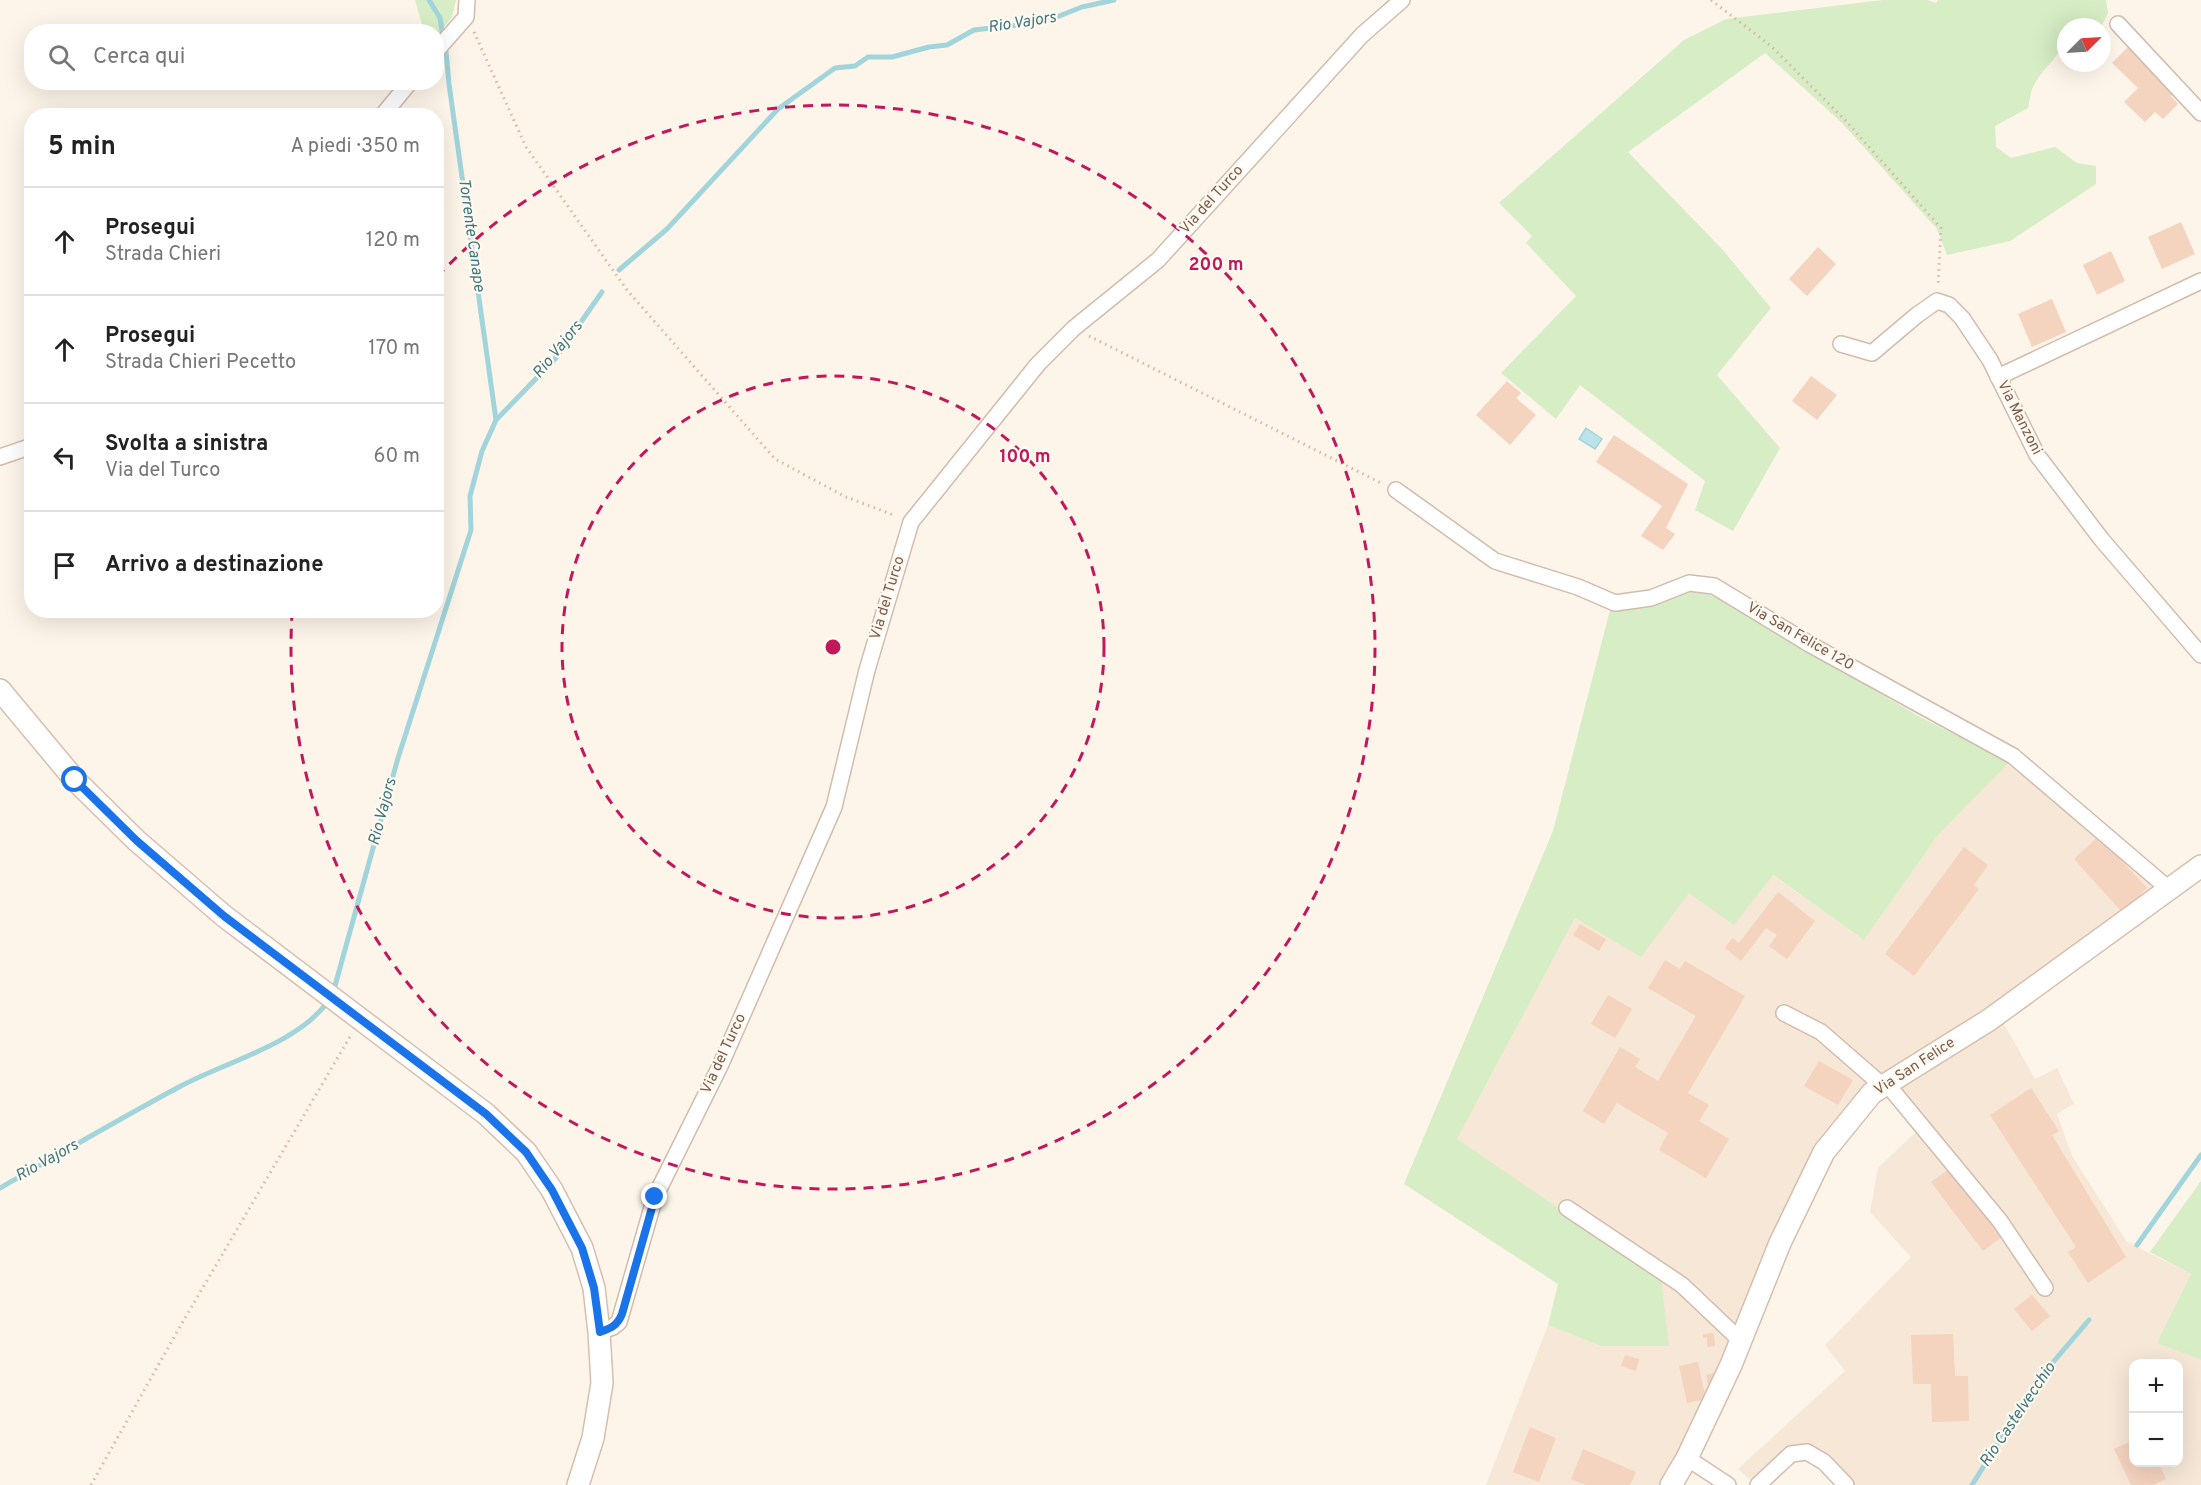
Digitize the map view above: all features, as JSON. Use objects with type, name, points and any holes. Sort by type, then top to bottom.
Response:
[{"type":"main road","points":[[0,690],[75,780],[137,841],[224,916],[486,1114],[526,1152],[552,1190],[582,1248],[594,1288],[600,1332],[602,1383],[593,1438],[578,1485]]},
{"type":"main road","name":"Via San Felice","points":[[1671,1485],[1687,1458],[1741,1341],[1780,1243],[1824,1152],[1872,1093],[1989,1020],[2201,866]]},
{"type":"street","points":[[444,42],[466,16],[467,0]]},
{"type":"street","name":"Via del Turco","points":[[600,1332],[619,1322],[655,1197],[720,1066],[834,807],[867,670],[911,522],[1038,364],[1074,328],[1158,261],[1362,35],[1402,0]]},
{"type":"street","points":[[2118,24],[2201,113]]},
{"type":"street","points":[[389,108],[403,90]]},
{"type":"street","points":[[1998,377],[2201,281]]},
{"type":"street","points":[[1841,344],[1872,354],[1937,301]]},
{"type":"street","name":"Via Manzoni","points":[[1937,301],[1949,304],[1962,318],[1990,360],[2037,455],[2102,540],[2201,656]]},
{"type":"street","points":[[0,457],[24,449]]},
{"type":"street","name":"Via San Felice 120","points":[[1396,490],[1495,561],[1578,587],[1615,603],[1651,598],[1689,583],[1714,586],[1811,645],[2013,756],[2170,890]]},
{"type":"street","points":[[1784,1013],[1821,1032],[1885,1085],[2000,1221],[2045,1288]]},
{"type":"street","points":[[1566,1208],[1682,1285],[1741,1341]]},
{"type":"street","points":[[1758,1485],[1791,1454],[1807,1452],[1824,1462],[1846,1485]]},
{"type":"street","points":[[1687,1458],[1728,1485]]},
{"type":"path","points":[[1711,0],[1771,46],[1846,121],[1941,228],[1937,301]]},
{"type":"path","points":[[466,16],[526,147],[627,290],[775,459],[846,497],[911,522]]},
{"type":"path","points":[[1074,328],[1396,490]]},
{"type":"path","points":[[91,1485],[178,1330],[360,1019]]},
{"type":"shaded area","points":[[2010,762],[2174,897],[2004,1024],[2035,1079],[2057,1068],[2074,1104],[2057,1114],[2072,1156],[2127,1242],[2191,1274],[2157,1343],[2201,1360],[2201,1485],[1837,1485],[1822,1470],[1808,1461],[1796,1461],[1768,1485],[1756,1485],[1738,1469],[1845,1371],[1825,1345],[1911,1257],[1870,1212],[1878,1168],[1917,1131],[1886,1094],[1877,1099],[1834,1157],[1786,1247],[1677,1485],[1486,1485],[1548,1325],[1601,1346],[1457,1139],[1575,918],[1772,875],[1864,940],[1938,835]]},
{"type":"green space","points":[[415,0],[456,0],[452,17],[444,27],[444,24],[422,24]]},
{"type":"green space","points":[[1883,0],[1927,0],[1936,3],[1938,0],[2106,0],[2108,13],[2106,18],[2057,18],[2057,54],[2034,85],[2028,108],[1995,126],[1996,147],[2011,158],[2055,147],[2077,163],[2096,166],[2096,184],[2010,241],[1947,255],[1937,229],[1843,124],[1765,53],[1628,152],[1722,249],[1771,308],[1717,375],[1780,448],[1733,531],[1695,510],[1705,481],[1580,385],[1556,419],[1501,373],[1576,296],[1526,243],[1532,236],[1499,203],[1684,40],[1726,19]]},
{"type":"green space","points":[[1693,590],[1716,597],[1920,717],[2010,762],[1938,835],[1864,940],[1773,875],[1734,925],[1689,893],[1641,957],[1575,918],[1457,1139],[1661,1278],[1669,1346],[1601,1346],[1548,1325],[1558,1284],[1404,1184],[1553,831],[1610,610],[1647,608]]},
{"type":"green space","points":[[2201,1181],[2201,1360],[2157,1343],[2191,1274],[2150,1252]]},
{"type":"water","points":[[1586,428],[1602,439],[1595,449],[1579,439]]},
{"type":"building","points":[[2129,46],[2175,92],[2171,96],[2178,104],[2163,119],[2155,112],[2145,122],[2124,102],[2138,88],[2112,63]]},
{"type":"building","points":[[2181,222],[2195,254],[2162,269],[2148,237]]},
{"type":"building","points":[[1818,247],[1836,264],[1807,296],[1789,279]]},
{"type":"building","points":[[2111,251],[2125,281],[2097,295],[2083,265]]},
{"type":"building","points":[[2052,299],[2066,332],[2032,347],[2018,314]]},
{"type":"building","points":[[1811,376],[1837,395],[1817,420],[1792,401]]},
{"type":"building","points":[[1507,381],[1521,393],[1516,398],[1536,415],[1510,445],[1476,415]]},
{"type":"building","points":[[1614,435],[1688,484],[1666,528],[1675,534],[1663,550],[1641,536],[1662,506],[1596,462]]},
{"type":"building","points":[[2099,836],[2147,888],[2122,912],[2074,859]]},
{"type":"building","points":[[1964,847],[1988,865],[1974,885],[1979,889],[1914,976],[1885,954]]},
{"type":"building","points":[[1778,892],[1815,921],[1787,959],[1769,946],[1777,935],[1766,928],[1741,961],[1725,948],[1732,938],[1739,943]]},
{"type":"building","points":[[1580,924],[1606,939],[1599,951],[1573,935]]},
{"type":"building","points":[[1665,960],[1680,969],[1685,961],[1745,996],[1688,1093],[1709,1105],[1699,1121],[1729,1139],[1706,1178],[1659,1150],[1668,1133],[1617,1103],[1604,1124],[1583,1111],[1620,1047],[1640,1059],[1635,1067],[1658,1081],[1696,1016],[1648,988]]},
{"type":"building","points":[[1608,995],[1632,1009],[1615,1038],[1591,1024]]},
{"type":"building","points":[[1819,1061],[1853,1080],[1838,1105],[1804,1086]]},
{"type":"building","points":[[2031,1088],[2059,1131],[2052,1135],[2126,1257],[2088,1283],[2068,1252],[2076,1247],[1990,1115]]},
{"type":"building","points":[[1952,1167],[2003,1236],[1983,1251],[1931,1182]]},
{"type":"building","points":[[2032,1295],[2050,1316],[2032,1331],[2014,1309]]},
{"type":"building","points":[[1714,1333],[1715,1346],[1707,1347],[1707,1337],[1703,1338],[1703,1334]]},
{"type":"building","points":[[1953,1334],[1955,1376],[1968,1376],[1969,1421],[1932,1422],[1931,1384],[1913,1384],[1911,1335]]},
{"type":"building","points":[[1625,1355],[1639,1359],[1636,1371],[1621,1366]]},
{"type":"building","points":[[1698,1362],[1706,1399],[1687,1403],[1679,1366]]},
{"type":"building","points":[[1716,1372],[1719,1383],[1708,1385],[1706,1375]]},
{"type":"building","points":[[1530,1427],[1556,1438],[1539,1482],[1513,1472]]},
{"type":"building","points":[[2129,1442],[2129,1467],[2160,1467],[2166,1479],[2153,1485],[2131,1485],[2114,1449]]},
{"type":"building","points":[[1583,1449],[1636,1472],[1630,1485],[1586,1485],[1571,1479]]},
{"type":"waterway","name":"Torrente Canape","points":[[429,0],[440,18],[441,24]]},
{"type":"waterway","name":"Rio Vajors","points":[[619,270],[667,229],[778,109],[835,68],[855,66],[868,57],[892,57],[929,47],[947,45],[974,30],[1044,22],[1082,7],[1114,0]]},
{"type":"waterway","name":"Torrente Canape","points":[[446,51],[496,420]]},
{"type":"waterway","name":"Rio Vajors","points":[[444,614],[471,530],[470,496],[482,451],[496,420],[555,359],[602,292]]},
{"type":"waterway","name":"Rio Vajors","points":[[333,993],[398,758],[443,618]]},
{"type":"waterway","name":"Rio Vajors","points":[[0,1188],[179,1087],[280,1040],[299,1029],[328,1001]]},
{"type":"waterway","name":"Rio Castelvecchio","points":[[2137,1245],[2201,1155]]},
{"type":"waterway","name":"Rio Castelvecchio","points":[[1972,1485],[2037,1381],[2089,1320]]},
{"type":"route","points":[[75,780],[137,841],[224,916],[486,1114],[526,1152],[552,1190],[582,1248],[594,1288],[600,1332],[619,1322],[655,1197]]}]
